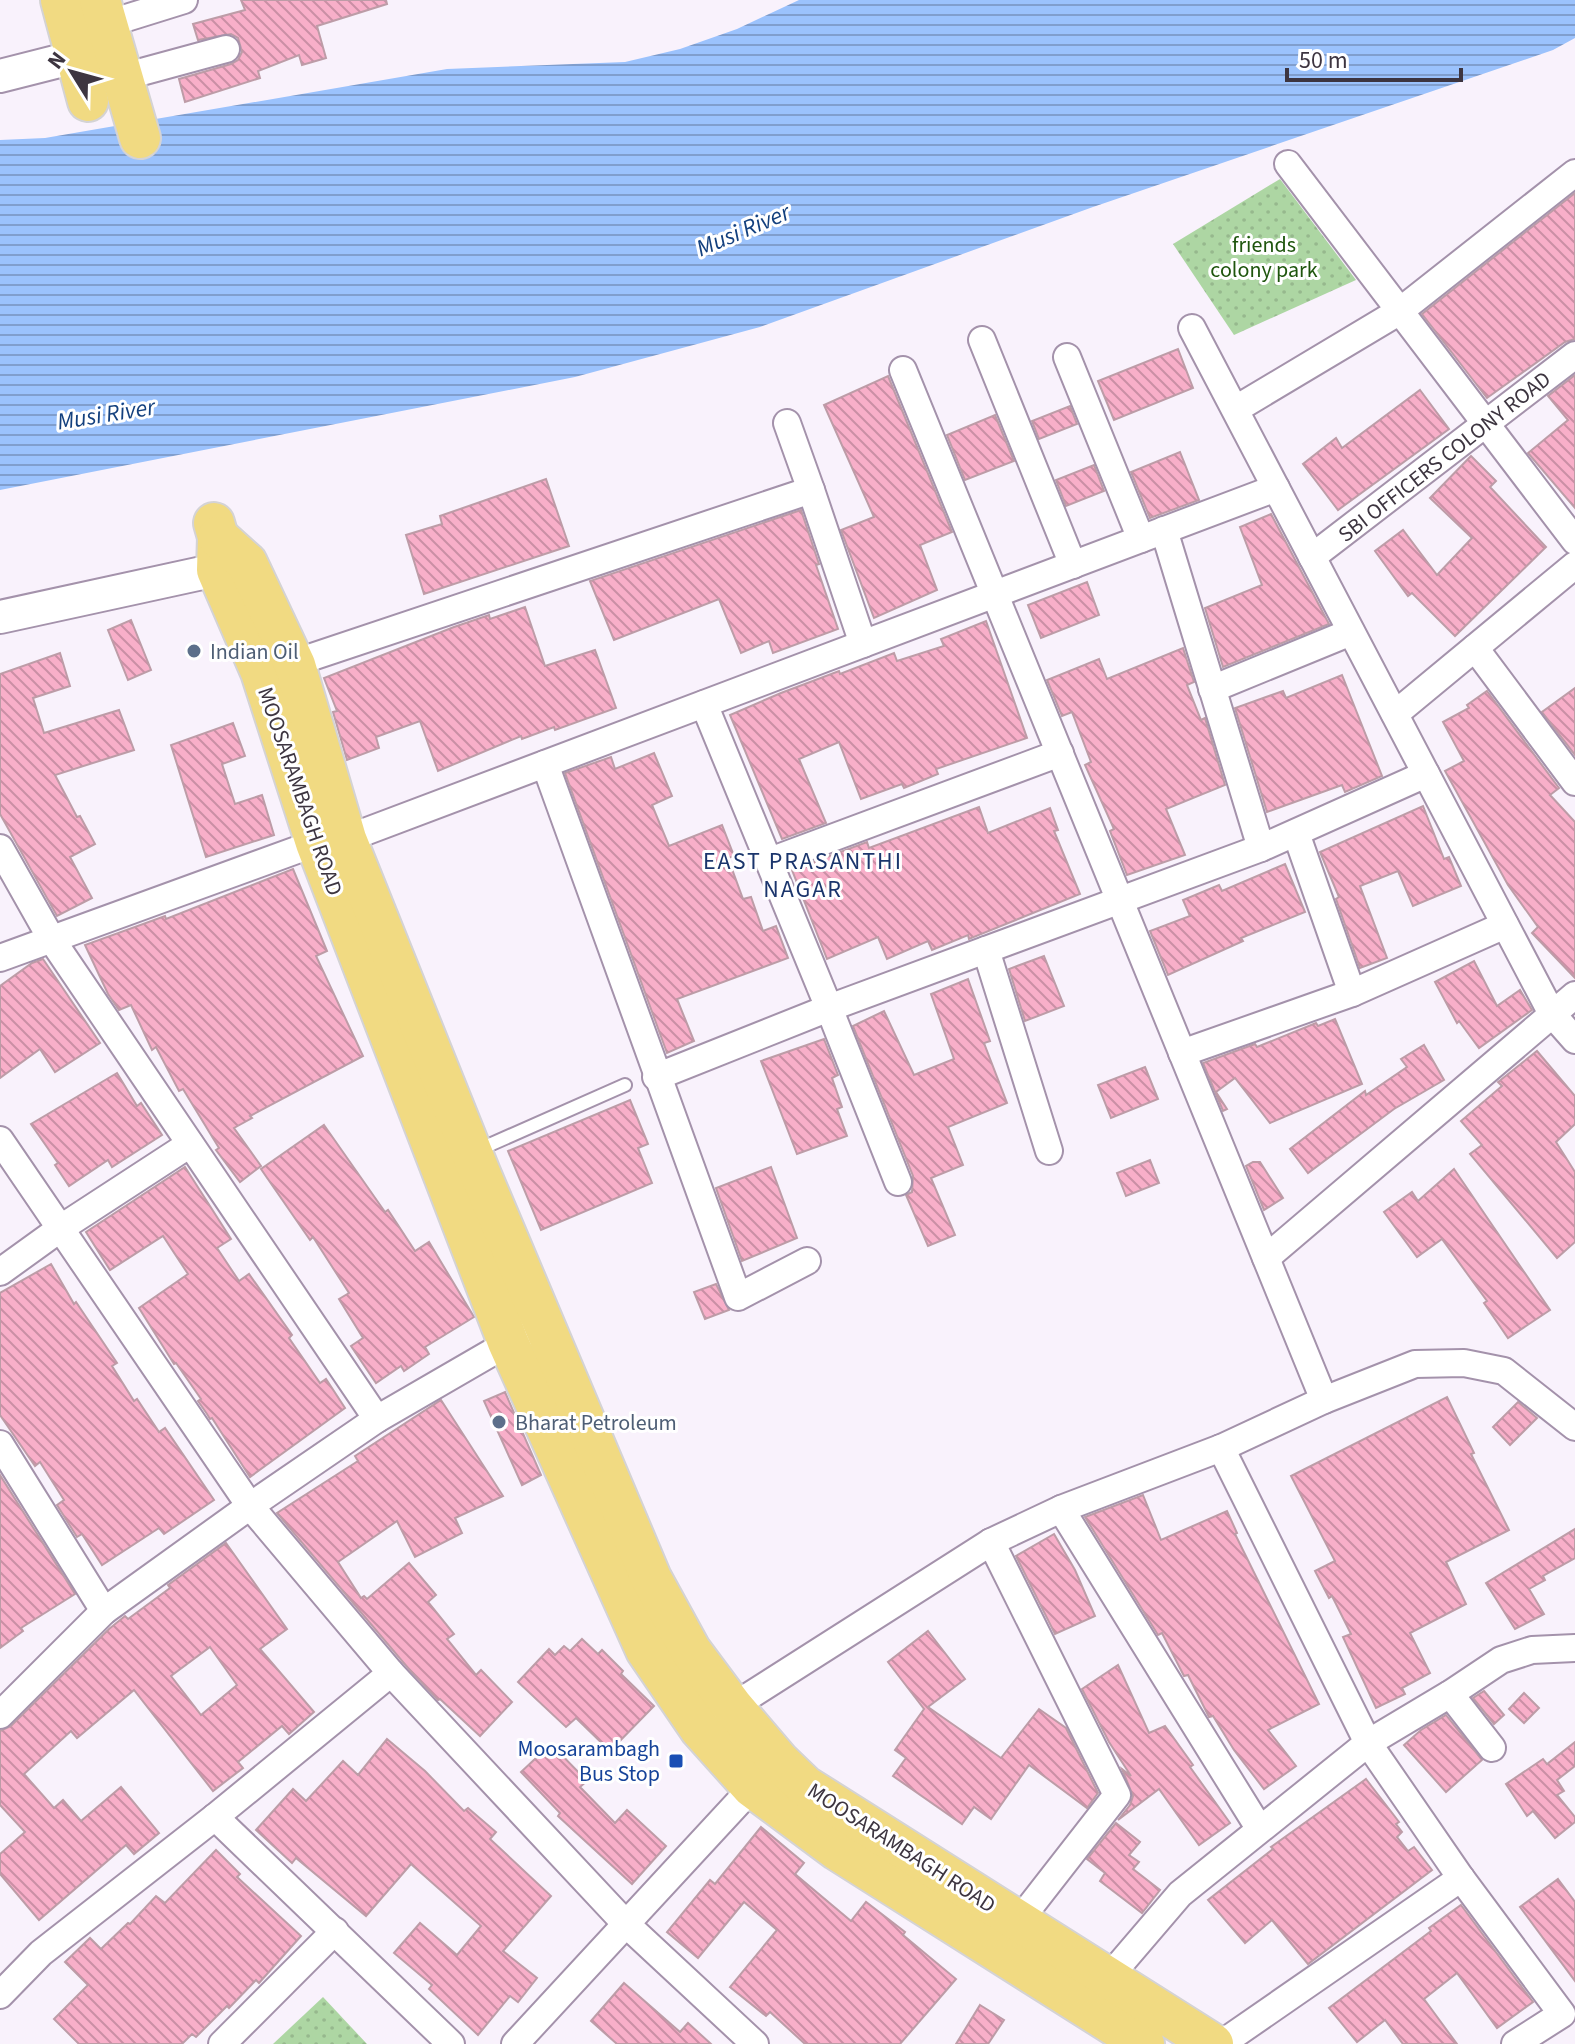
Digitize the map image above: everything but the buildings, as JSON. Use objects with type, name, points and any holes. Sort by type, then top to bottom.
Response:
[{"type":"main road","points":[[61,0],[88,101]]},
{"type":"main road","points":[[104,12],[140,138]]},
{"type":"main road","name":"MOOSARAMBAGH ROAD","points":[[224,548],[278,668],[331,841],[508,1342],[635,1629],[666,1682],[716,1718],[837,1850],[1144,2044]]},
{"type":"main road","name":"MOOSARAMBAGH ROAD","points":[[331,841],[472,1153],[651,1578],[691,1651],[716,1718]]},
{"type":"main road","name":"MOOSARAMBAGH ROAD","points":[[766,1774],[805,1786],[1213,2044]]},
{"type":"street","points":[[104,12],[184,0]]},
{"type":"street","points":[[123,77],[226,49]]},
{"type":"street","points":[[0,76],[75,57]]},
{"type":"street","points":[[1288,164],[1575,541]]},
{"type":"street","points":[[1236,409],[1400,311],[1575,173]]},
{"type":"street","points":[[1192,328],[1552,1014],[1575,1040]]},
{"type":"street","points":[[982,340],[1073,565]]},
{"type":"street","name":"SBI OFFICERS COLONY ROAD","points":[[1312,557],[1575,355]]},
{"type":"street","points":[[1067,357],[1152,534],[1212,689],[1261,848]]},
{"type":"street","points":[[903,370],[1324,1400]]},
{"type":"street","points":[[787,423],[863,644]]},
{"type":"street","points":[[0,958],[545,764],[1276,488]]},
{"type":"street","points":[[278,668],[811,490]]},
{"type":"street","points":[[0,617],[224,548]]},
{"type":"street","points":[[1395,714],[1575,565]]},
{"type":"street","points":[[1212,689],[1351,632]]},
{"type":"street","points":[[1475,648],[1575,782]]},
{"type":"street","points":[[704,704],[898,1182]]},
{"type":"street","points":[[770,861],[1060,753]]},
{"type":"street","points":[[545,764],[738,1297],[807,1261]]},
{"type":"street","points":[[656,1077],[829,1008],[1261,848],[1426,774]]},
{"type":"street","points":[[1296,833],[1352,993]]},
{"type":"street","points":[[0,848],[52,940],[377,1419]]},
{"type":"street","points":[[1182,1053],[1352,993],[1505,925]]},
{"type":"street","points":[[986,950],[1049,1151]]},
{"type":"street","points":[[1266,1258],[1575,995]]},
{"type":"street","points":[[0,1140],[250,1506],[391,1673],[626,1924],[755,2044]]},
{"type":"street","points":[[0,1272],[61,1228],[190,1144]]},
{"type":"street","points":[[0,1715],[104,1611],[250,1506],[377,1419],[508,1342],[545,1325]]},
{"type":"street","points":[[716,1718],[991,1542],[1061,1509],[1221,1448],[1324,1400],[1415,1364],[1464,1363],[1504,1371],[1575,1427]]},
{"type":"street","points":[[1221,1448],[1368,1743],[1461,1878],[1562,2014],[1515,2044]]},
{"type":"street","points":[[5,1460],[104,1611]]},
{"type":"street","points":[[1061,1509],[1259,1828]]},
{"type":"street","points":[[991,1542],[1117,1795],[1018,1922]]},
{"type":"street","points":[[1109,1977],[1180,1894],[1368,1743],[1501,1660],[1532,1650],[1575,1648]]},
{"type":"street","points":[[0,1995],[41,1953],[215,1817],[391,1673]]},
{"type":"street","points":[[1450,1694],[1492,1748]]},
{"type":"street","points":[[515,2044],[766,1774]]},
{"type":"street","points":[[215,1817],[451,2044]]},
{"type":"street","points":[[1221,2044],[1461,1878]]},
{"type":"street","points":[[222,2044],[335,1931]]},
{"type":"lane","points":[[472,1153],[625,1085]]},
{"type":"green space","name":"friends colony park","points":[[1280,179],[1356,280],[1234,335],[1173,244]]},
{"type":"green space","points":[[323,1997],[367,2044],[273,2044]]},
{"type":"water","name":"Musi River","points":[[799,0],[1575,0],[1575,38],[1553,50],[1093,207],[760,327],[575,377],[0,490],[0,140],[45,138],[447,69],[625,62],[680,49],[737,29]]},
{"type":"place","name":"Indian Oil","points":[[194,651]]},
{"type":"place","name":"Bharat Petroleum","points":[[499,1422]]},
{"type":"place","name":"Moosarambagh Bus Stop","points":[[676,1761]]},
{"type":"district","name":"EAST PRASANTHI NAGAR","points":[[803,875]]}]
